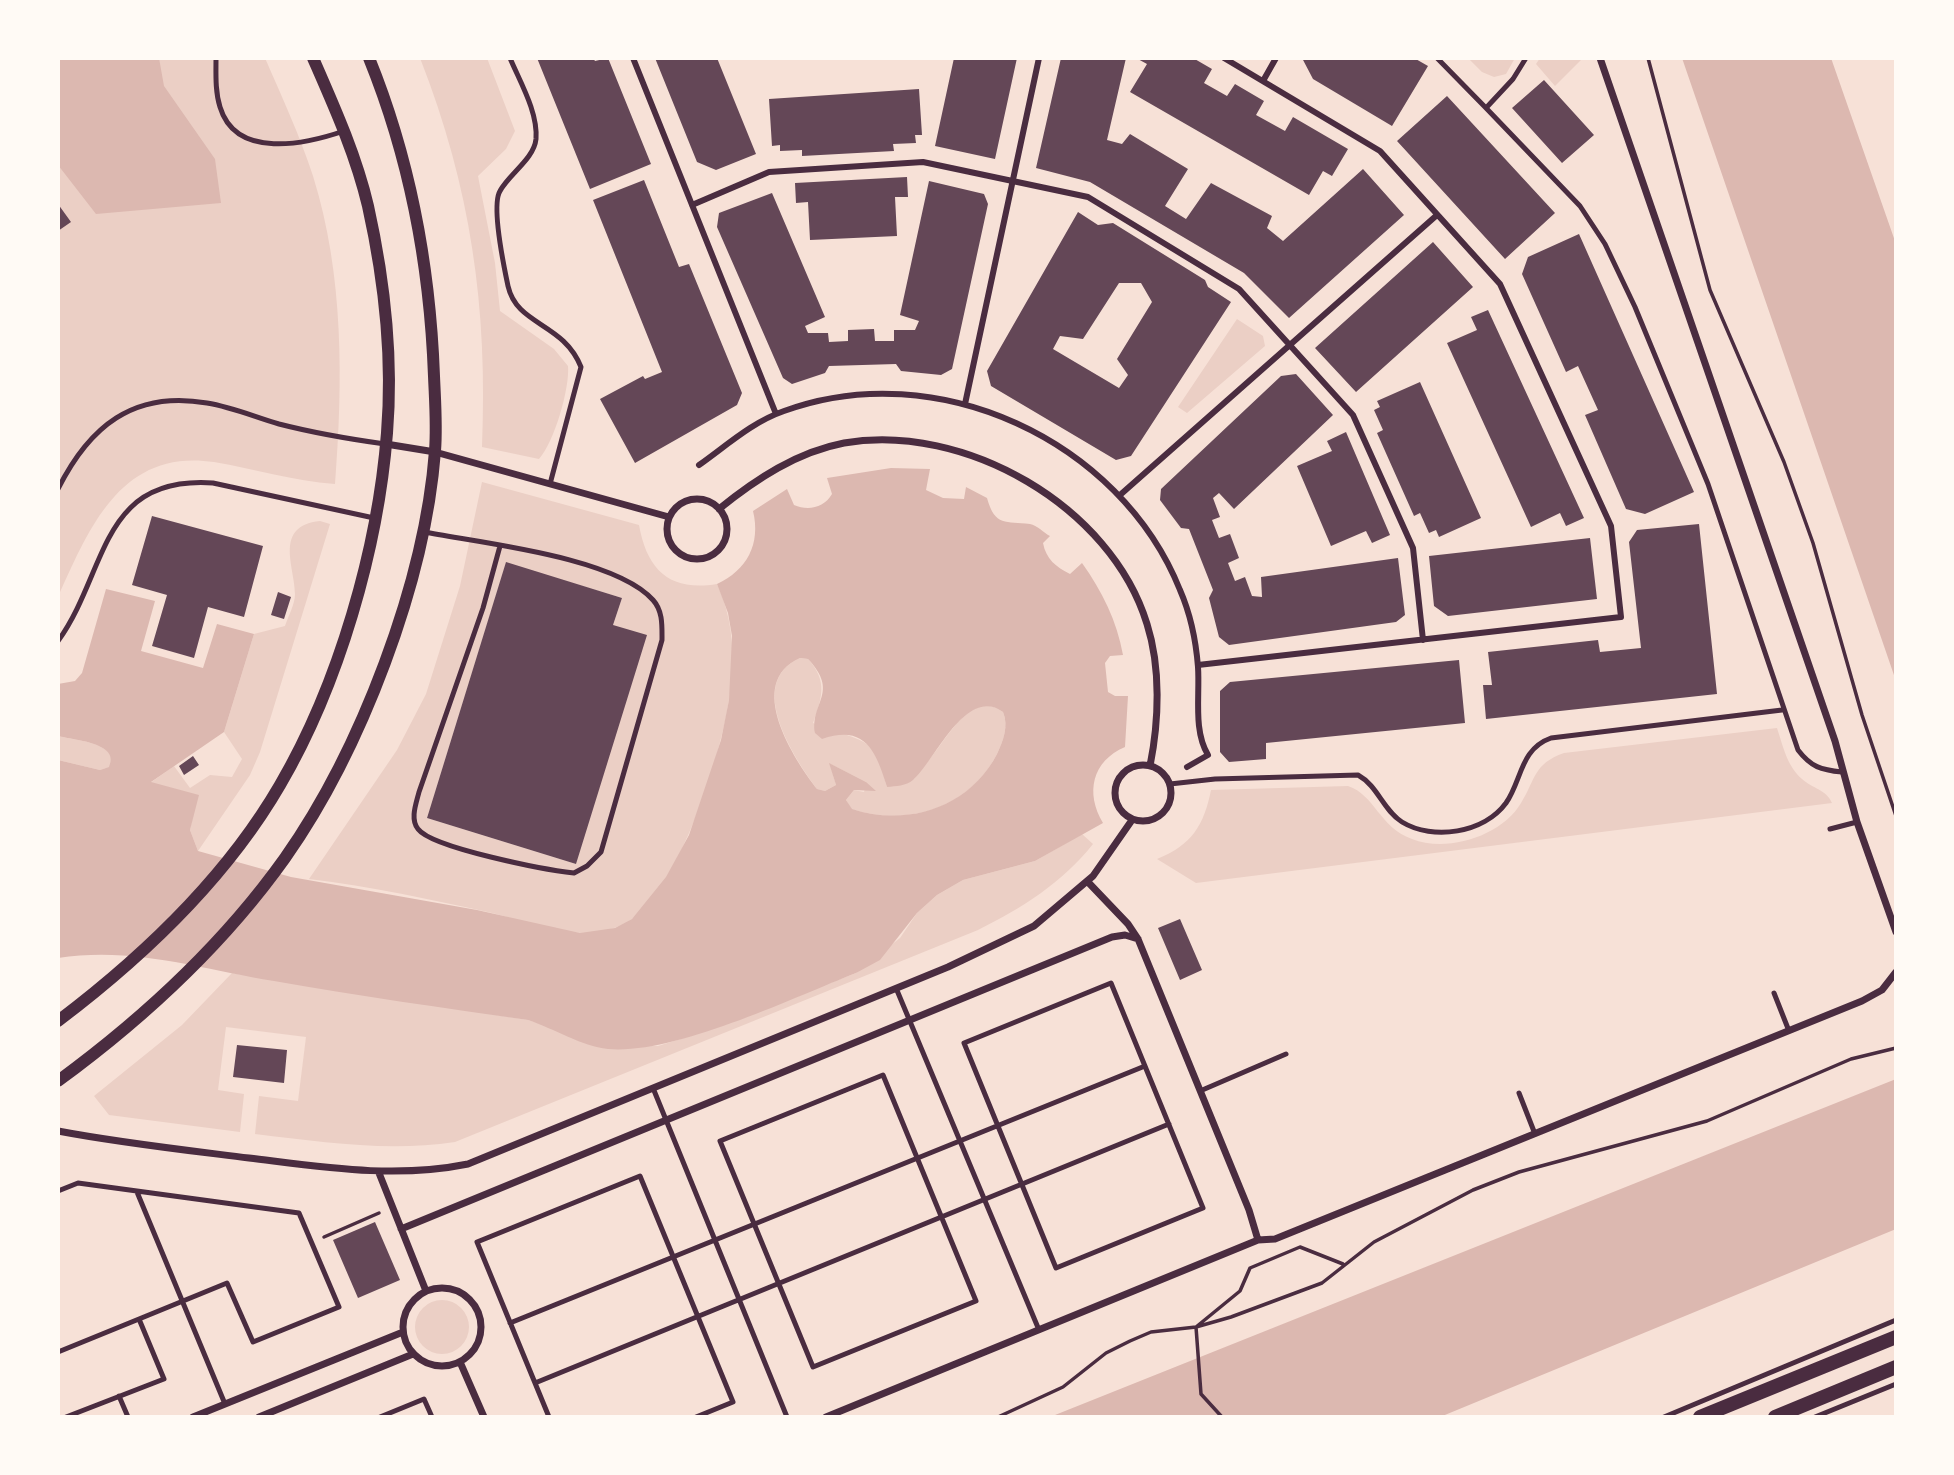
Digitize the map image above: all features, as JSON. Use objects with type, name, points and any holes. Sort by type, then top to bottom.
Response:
[{"type":"main road","points":[[1700,1417],[1896,1337]]},
{"type":"main road","points":[[1775,1417],[1896,1367]]},
{"type":"street","points":[[58,1021],[94,994],[155,940],[234,851],[281,784],[314,713],[350,617],[374,518],[386,444],[388,366],[380,280],[368,204],[344,131],[313,58]]},
{"type":"street","points":[[58,1081],[125,1030],[224,934],[286,856],[352,740],[387,657],[421,532],[435,452],[433,334],[421,239],[402,154],[369,58]]},
{"type":"street","points":[[633,58],[776,414]]},
{"type":"street","points":[[965,404],[1040,58]]},
{"type":"street","points":[[1198,665],[1621,617],[1611,526],[1500,284],[1380,151],[1224,58]]},
{"type":"street","points":[[1263,81],[1276,58]]},
{"type":"street","points":[[1600,58],[1835,741],[1857,822],[1896,932]]},
{"type":"street","points":[[692,205],[769,172],[923,162],[1088,197],[1239,289],[1353,415],[1413,548],[1423,640]]},
{"type":"street","points":[[1120,495],[1437,215]]},
{"type":"street","points":[[699,466],[746,431],[776,414],[844,395],[912,394],[965,404],[1032,430],[1082,463],[1120,495],[1139,517],[1167,561],[1185,604],[1198,665],[1200,741],[1208,755],[1187,767]]},
{"type":"street","points":[[719,509],[771,471],[842,444],[882,439],[922,441],[976,456],[1016,477],[1059,504],[1091,531],[1110,551],[1129,583],[1147,624],[1156,677],[1156,714],[1150,766]]},
{"type":"street","points":[[386,444],[435,452],[669,517]]},
{"type":"street","points":[[701,499],[719,509],[727,527],[726,537],[715,554],[706,559],[686,558],[671,546],[667,537],[669,517],[674,509],[691,500],[701,499]]},
{"type":"street","points":[[1140,765],[1150,766],[1158,770],[1170,784],[1170,802],[1166,810],[1150,821],[1132,820],[1118,807],[1114,789],[1123,772],[1140,765]]},
{"type":"street","points":[[58,1131],[136,1144],[379,1173],[433,1171],[468,1164],[896,988],[1034,926],[1087,881],[1132,820]]},
{"type":"street","points":[[1087,881],[1128,924],[1138,939],[1250,1210],[1258,1240]]},
{"type":"street","points":[[401,1229],[1112,937],[1125,935],[1138,939]]},
{"type":"street","points":[[826,1417],[1258,1240],[1275,1239],[1789,1031],[1882,990],[1896,972]]},
{"type":"street","points":[[379,1173],[426,1291]]},
{"type":"street","points":[[453,1289],[474,1305],[481,1330],[478,1343],[460,1362],[435,1365],[414,1354],[403,1332],[408,1307],[426,1291],[453,1289]]},
{"type":"street","points":[[193,1417],[403,1332]]},
{"type":"street","points":[[258,1417],[414,1354]]},
{"type":"street","points":[[460,1362],[484,1417]]},
{"type":"lane","points":[[216,58],[217,90],[225,118],[245,136],[276,144],[316,140],[344,131]]},
{"type":"lane","points":[[510,58],[535,122],[536,142],[498,194],[497,214],[509,289],[517,307],[558,333],[575,351],[581,366],[550,484]]},
{"type":"lane","points":[[1437,58],[1580,206],[1605,244],[1635,307],[1708,484],[1782,710],[1798,750],[1809,765],[1823,771],[1842,772]]},
{"type":"lane","points":[[1486,108],[1513,79],[1526,58]]},
{"type":"lane","points":[[58,489],[77,453],[92,434],[114,419],[156,402],[208,403],[322,434],[386,444]]},
{"type":"lane","points":[[58,642],[112,532],[145,494],[164,485],[187,481],[213,482],[374,518]]},
{"type":"lane","points":[[421,532],[500,546],[609,572],[638,586],[654,601],[662,618],[662,640],[601,852],[587,866],[574,873],[458,848],[426,837],[415,827],[414,812],[419,792],[500,546]]},
{"type":"lane","points":[[1170,784],[1215,779],[1359,775],[1369,783],[1387,810],[1401,822],[1421,830],[1441,832],[1478,824],[1496,813],[1506,802],[1530,752],[1543,741],[1782,710]]},
{"type":"lane","points":[[1830,829],[1857,822]]},
{"type":"lane","points":[[1111,983],[1169,1124],[1203,1208],[1056,1268],[964,1043],[1111,983]]},
{"type":"lane","points":[[896,988],[1039,1330]]},
{"type":"lane","points":[[1774,993],[1789,1031]]},
{"type":"lane","points":[[1200,1091],[1286,1054]]},
{"type":"lane","points":[[510,1323],[1145,1066]]},
{"type":"lane","points":[[883,1075],[918,1159],[976,1301],[813,1367],[720,1141],[883,1075]]},
{"type":"lane","points":[[653,1088],[787,1417]]},
{"type":"lane","points":[[1519,1093],[1535,1134]]},
{"type":"lane","points":[[535,1383],[740,1302],[1169,1124]]},
{"type":"lane","points":[[549,1417],[477,1242],[640,1176],[733,1402],[696,1417]]},
{"type":"lane","points":[[58,1191],[78,1183],[299,1213],[339,1307],[253,1342],[227,1283],[58,1352]]},
{"type":"lane","points":[[137,1192],[225,1404]]},
{"type":"lane","points":[[66,1417],[164,1379],[139,1319]]},
{"type":"lane","points":[[1664,1417],[1896,1320]]},
{"type":"lane","points":[[1815,1417],[1896,1384]]},
{"type":"lane","points":[[119,1396],[128,1417]]},
{"type":"lane","points":[[380,1417],[424,1399],[432,1417]]},
{"type":"path","points":[[1648,58],[1710,289],[1784,461],[1813,543],[1862,715],[1896,816]]},
{"type":"path","points":[[998,1417],[1063,1387],[1106,1353],[1130,1340],[1152,1332],[1196,1327],[1295,1295],[1322,1283],[1374,1242],[1421,1216],[1519,1172],[1707,1121],[1851,1059],[1896,1048]]},
{"type":"path","points":[[324,1237],[379,1213]]},
{"type":"path","points":[[1196,1327],[1240,1291],[1250,1268],[1300,1247],[1343,1264]]},
{"type":"path","points":[[1196,1327],[1201,1394],[1222,1417]]},
{"type":"shaded area","points":[[58,58],[265,58],[302,146],[323,213],[336,290],[340,368],[335,484],[289,478],[214,462],[182,461],[155,467],[132,480],[96,520],[58,597]]},
{"type":"shaded area","points":[[58,58],[159,58],[164,86],[215,159],[221,203],[96,214],[58,165]]},
{"type":"shaded area","points":[[420,58],[487,58],[515,131],[506,149],[478,176],[495,263],[500,311],[554,349],[568,366],[560,415],[550,441],[539,459],[482,447],[482,346],[472,249],[452,154]]},
{"type":"shaded area","points":[[1468,58],[1515,58],[1506,74],[1494,77],[1482,72]]},
{"type":"shaded area","points":[[1540,58],[1583,58],[1555,86],[1536,64]]},
{"type":"shaded area","points":[[1682,58],[1831,58],[1896,244],[1896,681]]},
{"type":"shaded area","points":[[1237,319],[1263,336],[1265,346],[1187,413],[1178,407]]},
{"type":"shaded area","points":[[891,468],[930,469],[926,490],[943,498],[964,499],[966,487],[987,498],[994,514],[1002,521],[1033,525],[1050,536],[1043,543],[1044,549],[1052,562],[1060,568],[1070,574],[1082,563],[1108,607],[1123,655],[1110,656],[1105,663],[1108,692],[1115,696],[1128,696],[1125,747],[1105,761],[1099,769],[1093,789],[1097,812],[1103,823],[1035,861],[963,880],[937,895],[917,913],[880,960],[856,973],[733,1023],[666,1043],[635,1048],[598,1047],[528,1020],[338,992],[166,960],[113,955],[58,958],[58,760],[100,770],[109,767],[111,759],[108,753],[94,744],[58,736],[58,684],[75,681],[82,673],[106,589],[155,601],[141,651],[203,668],[217,624],[254,634],[224,732],[151,782],[199,795],[190,830],[198,851],[291,877],[477,910],[580,933],[615,928],[632,919],[666,877],[689,835],[721,740],[729,700],[732,636],[728,613],[717,584],[736,571],[749,555],[755,534],[753,511],[787,489],[794,505],[810,508],[820,505],[832,494],[827,478]],"holes":[[[800,658],[808,659],[817,671],[823,689],[816,713],[815,733],[822,739],[837,735],[859,738],[873,752],[887,787],[904,785],[913,780],[952,729],[976,709],[989,706],[1003,712],[1005,728],[997,754],[985,773],[970,788],[935,808],[894,816],[852,809],[846,800],[854,790],[876,791],[866,782],[829,763],[836,785],[825,791],[817,789],[797,759],[779,722],[775,703],[776,685],[784,670]]]},
{"type":"shaded area","points":[[482,482],[639,525],[648,554],[663,574],[686,584],[717,584],[731,630],[732,654],[729,701],[719,748],[699,808],[670,872],[645,907],[620,926],[594,933],[570,932],[424,898],[309,879],[397,750],[426,694],[460,586]],"holes":[[[506,563],[622,598],[613,625],[576,864],[427,818]]]},
{"type":"shaded area","points":[[320,521],[330,524],[260,752],[250,775],[198,851],[190,830],[193,815],[150,783],[174,766],[190,788],[210,775],[232,777],[242,759],[224,732],[254,634],[285,626],[295,594],[291,539],[305,524]]},
{"type":"shaded area","points":[[800,658],[808,659],[821,682],[821,698],[813,723],[870,746],[878,758],[887,787],[921,768],[959,722],[979,707],[991,706],[1003,712],[1005,717],[1003,739],[997,754],[985,773],[970,788],[934,809],[894,816],[851,809],[846,800],[854,790],[864,792],[866,782],[830,764],[836,785],[825,791],[817,789],[797,759],[779,722],[775,703],[776,685],[784,670]]},
{"type":"shaded area","points":[[1777,728],[1786,755],[1797,774],[1823,792],[1832,803],[1196,883],[1157,859],[1188,840],[1205,814],[1211,790],[1348,786],[1365,796],[1401,834],[1426,843],[1441,844],[1472,839],[1501,825],[1521,803],[1541,767],[1564,753]]},
{"type":"shaded area","points":[[58,736],[103,748],[112,759],[110,767],[100,770],[58,760]]},
{"type":"shaded area","points":[[1082,834],[1093,844],[1055,883],[1010,913],[978,930],[455,1142],[380,1146],[255,1134],[259,1096],[298,1101],[306,1037],[226,1027],[218,1090],[244,1094],[240,1132],[109,1115],[94,1096],[182,1025],[232,973],[528,1020],[556,1029],[579,1041],[658,1046],[856,973],[900,938],[917,913],[937,895],[963,880],[1035,861]]},
{"type":"shaded area","points":[[1896,1079],[1896,1229],[1440,1417],[1050,1417]]},
{"type":"shaded area","points":[[442,1300],[461,1308],[469,1327],[461,1346],[442,1354],[423,1346],[415,1327],[423,1308]]},
{"type":"building","points":[[537,58],[593,58],[595,61],[608,58],[651,164],[590,189]]},
{"type":"building","points":[[655,58],[717,58],[756,154],[716,170],[697,162]]},
{"type":"building","points":[[954,58],[1017,58],[995,159],[935,146]]},
{"type":"building","points":[[1061,58],[1126,58],[1107,140],[1122,144],[1130,134],[1188,169],[1165,206],[1186,219],[1211,183],[1272,216],[1267,228],[1283,241],[1363,169],[1404,215],[1289,318],[1244,273],[1090,182],[1036,168]]},
{"type":"building","points":[[1136,58],[1193,58],[1212,69],[1204,83],[1227,96],[1235,84],[1264,101],[1256,115],[1285,131],[1293,117],[1348,149],[1332,176],[1323,171],[1309,195],[1130,92],[1147,64]]},
{"type":"building","points":[[1302,58],[1414,58],[1428,66],[1392,126],[1313,79]]},
{"type":"building","points":[[1544,80],[1594,135],[1562,163],[1512,108]]},
{"type":"building","points":[[919,89],[922,135],[915,135],[916,143],[893,144],[894,151],[802,156],[802,150],[780,151],[780,145],[772,146],[769,99]]},
{"type":"building","points":[[1447,96],[1555,213],[1505,259],[1397,141]]},
{"type":"building","points":[[907,177],[908,197],[895,197],[897,236],[810,240],[808,202],[796,203],[795,183]]},
{"type":"building","points":[[644,180],[679,267],[689,264],[742,393],[737,405],[635,463],[600,399],[643,376],[645,379],[662,372],[593,200]]},
{"type":"building","points":[[929,181],[984,194],[988,204],[952,369],[941,375],[901,371],[896,364],[829,366],[825,373],[792,384],[783,378],[717,227],[719,213],[772,193],[825,317],[805,326],[808,333],[828,333],[829,342],[848,341],[848,330],[874,329],[875,341],[894,341],[894,330],[915,330],[919,321],[900,315]]},
{"type":"building","points":[[58,204],[71,222],[58,231]]},
{"type":"building","points":[[1078,212],[1098,225],[1113,223],[1205,280],[1208,287],[1231,302],[1131,456],[1116,460],[991,386],[987,371]],"holes":[[[1119,283],[1141,283],[1152,302],[1117,359],[1128,375],[1119,388],[1053,349],[1060,336],[1083,339]]]},
{"type":"building","points":[[1579,234],[1694,492],[1645,514],[1626,509],[1585,415],[1598,410],[1578,366],[1566,372],[1522,274],[1528,257]]},
{"type":"building","points":[[1433,242],[1473,287],[1356,392],[1315,348]]},
{"type":"building","points":[[1488,310],[1584,518],[1566,526],[1560,513],[1531,527],[1447,343],[1477,330],[1471,317]]},
{"type":"building","points":[[1296,374],[1333,415],[1234,509],[1219,493],[1213,498],[1220,517],[1212,520],[1219,538],[1230,534],[1239,558],[1228,563],[1235,581],[1245,577],[1252,596],[1262,597],[1261,577],[1398,558],[1405,615],[1396,622],[1229,645],[1219,637],[1209,598],[1213,590],[1189,529],[1181,528],[1160,500],[1161,489],[1281,376]]},
{"type":"building","points":[[1420,382],[1481,518],[1439,537],[1436,530],[1429,533],[1420,513],[1414,516],[1377,433],[1383,430],[1374,410],[1380,407],[1377,401]]},
{"type":"building","points":[[1346,432],[1390,535],[1372,543],[1366,531],[1331,546],[1297,466],[1332,451],[1327,441]]},
{"type":"building","points":[[152,516],[263,546],[244,617],[208,607],[194,658],[152,646],[167,595],[132,585]]},
{"type":"building","points":[[1699,524],[1717,694],[1486,719],[1483,685],[1492,685],[1488,652],[1598,640],[1600,652],[1641,648],[1629,542],[1637,530]]},
{"type":"building","points":[[1590,538],[1597,599],[1448,616],[1434,606],[1429,556]]},
{"type":"building","points":[[506,562],[622,598],[613,625],[647,635],[576,864],[427,818]]},
{"type":"building","points":[[278,592],[291,597],[284,619],[271,615]]},
{"type":"building","points":[[1459,660],[1465,723],[1266,743],[1266,759],[1229,762],[1220,752],[1220,691],[1230,682]]},
{"type":"building","points":[[193,756],[199,765],[184,775],[179,766]]},
{"type":"building","points":[[1180,919],[1202,970],[1180,980],[1158,928]]},
{"type":"building","points":[[237,1045],[287,1050],[284,1083],[233,1077]]},
{"type":"building","points":[[375,1222],[400,1280],[358,1298],[333,1240]]}]
